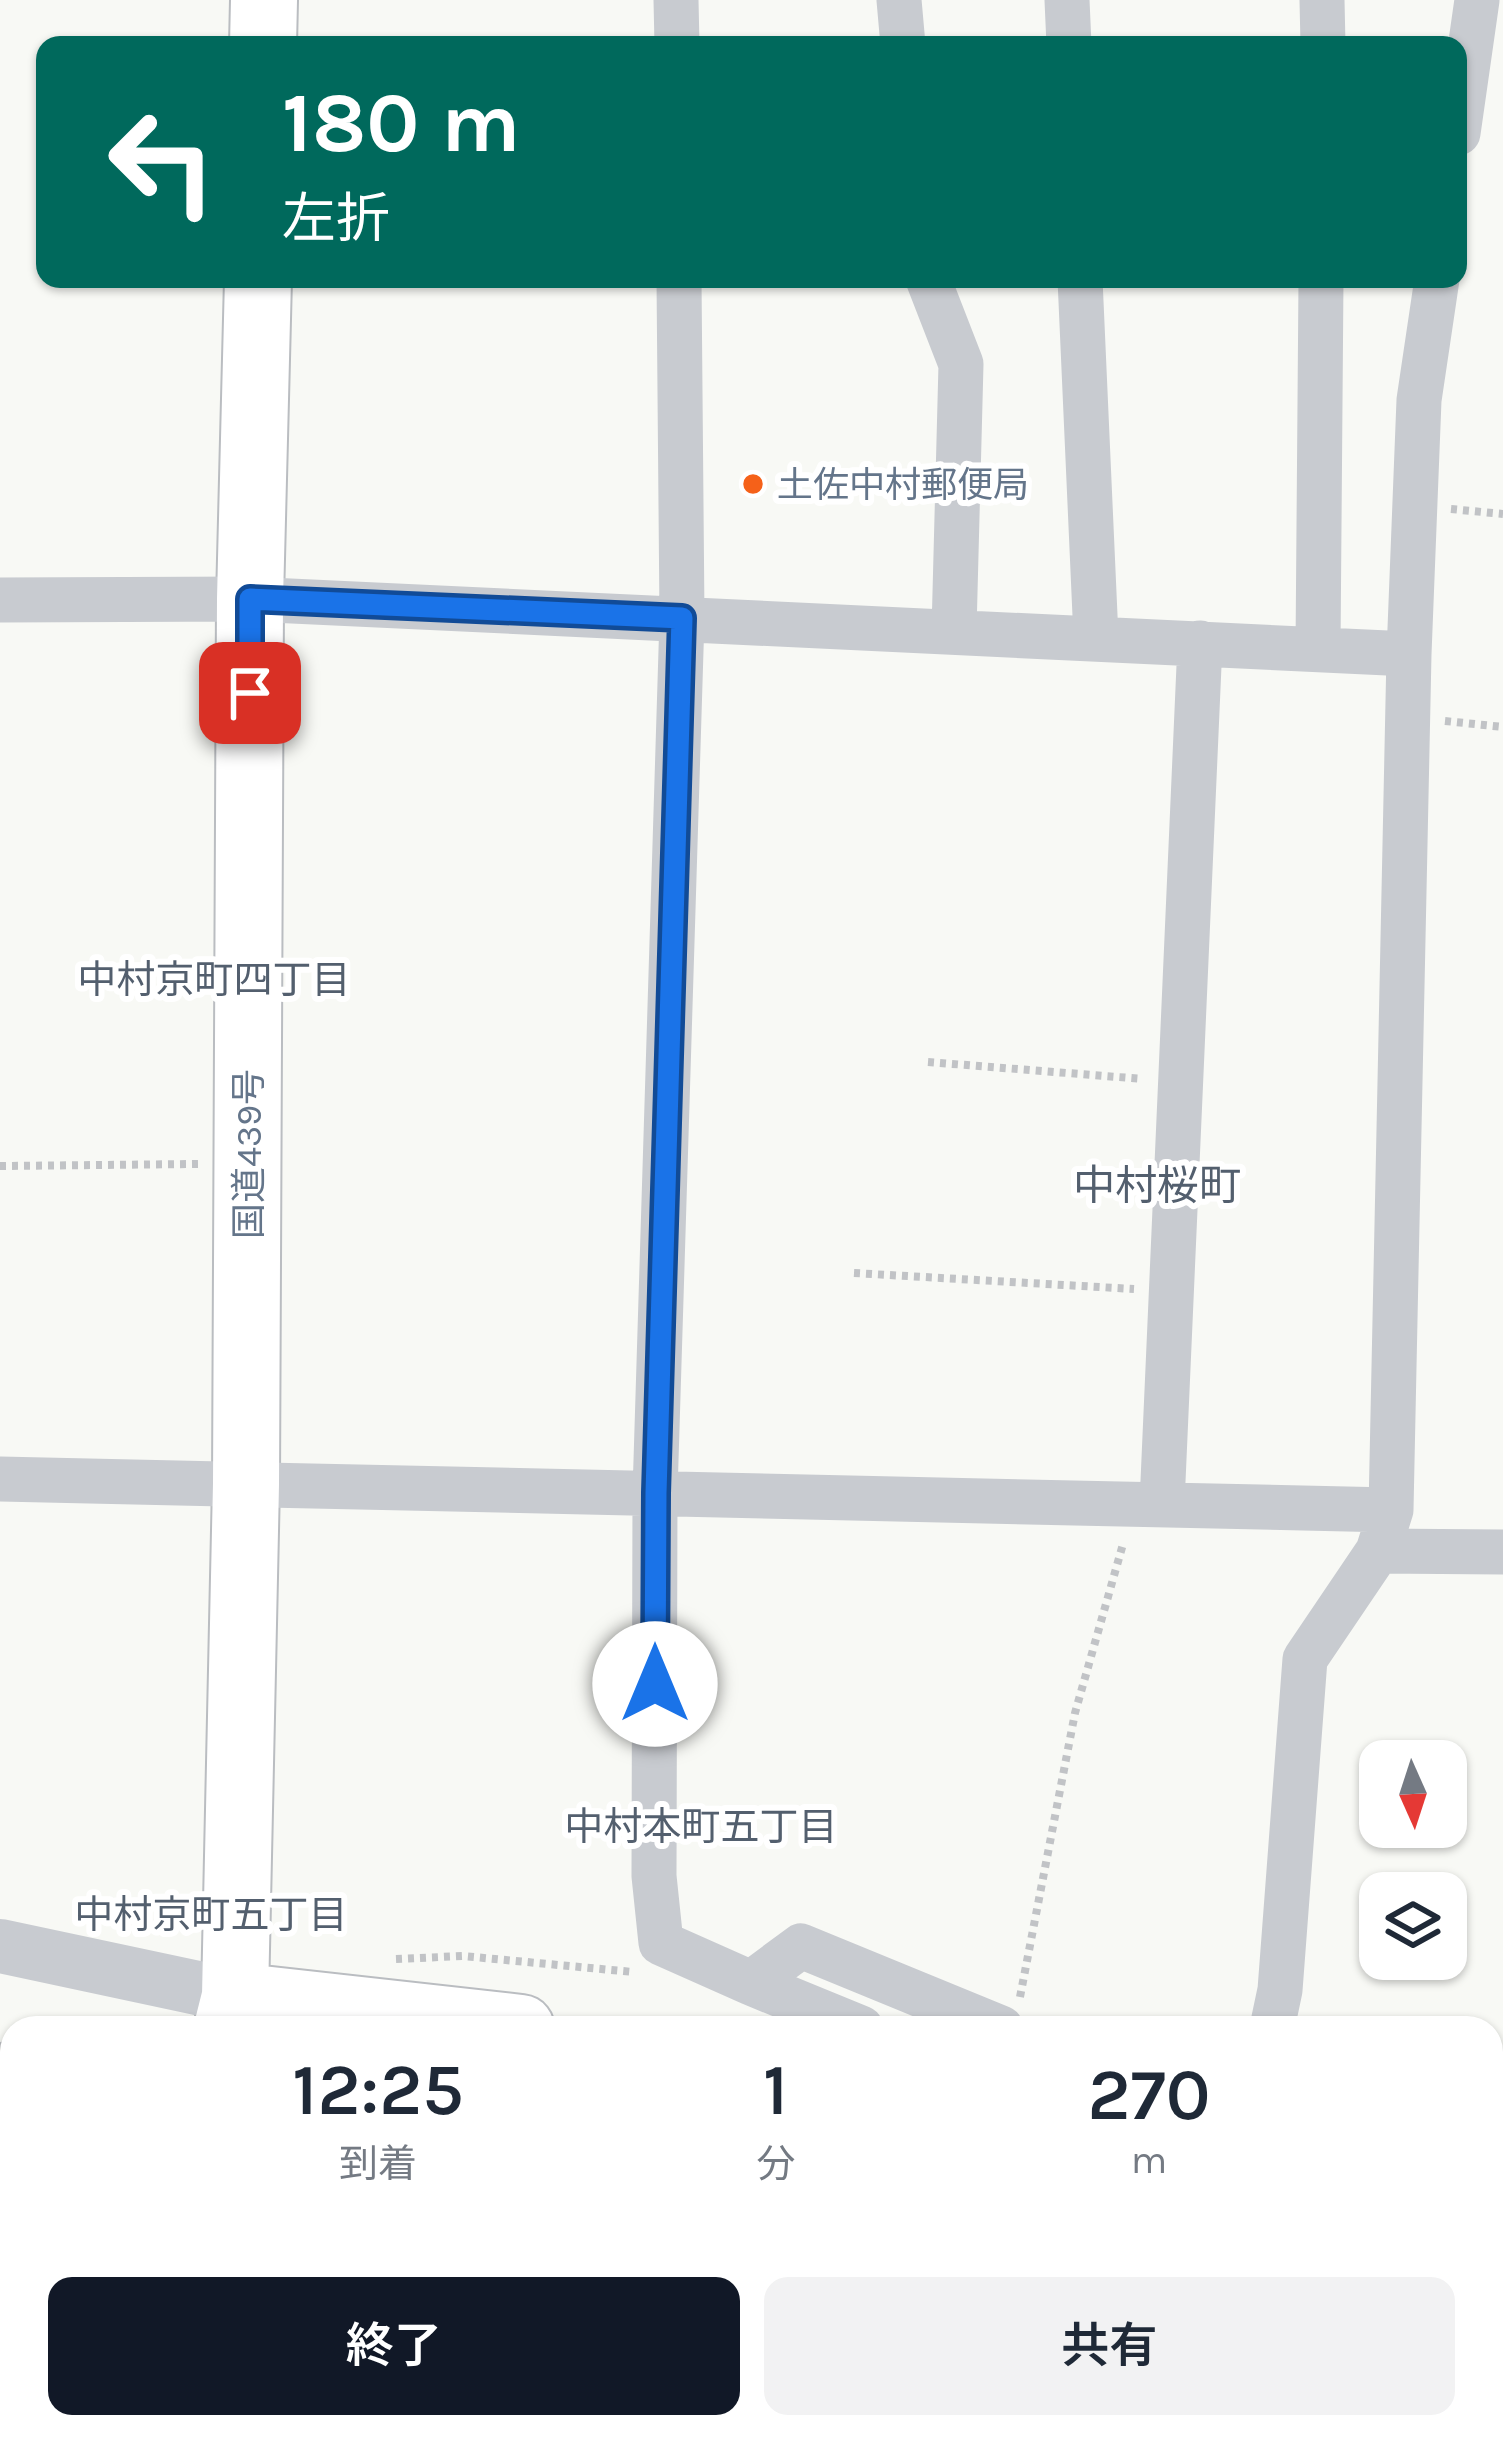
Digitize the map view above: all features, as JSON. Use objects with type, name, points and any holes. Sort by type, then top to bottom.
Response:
[{"type":"highway","points":[[263,36],[264,0]]},
{"type":"highway","name":"国道439号","points":[[229,2016],[246,1484],[250,599],[258,288]]},
{"type":"street","points":[[676,0],[677,36]]},
{"type":"street","points":[[899,0],[902,36]]},
{"type":"street","points":[[1067,0],[1069,36]]},
{"type":"street","points":[[1322,0],[1323,36]]},
{"type":"street","points":[[1467,70],[1477,0]]},
{"type":"street","points":[[679,288],[682,618],[656,1493],[654,1876],[661,1943],[831,2016]]},
{"type":"street","points":[[931,288],[961,364],[954,631]]},
{"type":"street","points":[[1080,288],[1096,638]]},
{"type":"street","points":[[1318,649],[1321,288]]},
{"type":"street","points":[[1275,2016],[1305,1658],[1385,1530],[1409,654],[1420,400],[1436,288]]},
{"type":"street","points":[[0,600],[250,599],[1409,654]]},
{"type":"street","points":[[1148,1505],[1172,1292],[1200,643]]},
{"type":"street","points":[[0,1479],[1148,1505],[1385,1530],[1503,1552]]},
{"type":"street","points":[[0,1946],[226,2016]]},
{"type":"street","points":[[751,1984],[801,1946],[1007,2016]]},
{"type":"path","points":[[1408,717],[1503,727]]},
{"type":"path","points":[[928,1062],[1181,1082]]},
{"type":"path","points":[[0,1166],[248,1164]]},
{"type":"path","points":[[854,1273],[1172,1292]]},
{"type":"path","points":[[1010,2016],[1075,1713],[1148,1505]]},
{"type":"path","points":[[391,1959],[463,1956],[648,1974],[661,1943]]},
{"type":"place","name":"土佐中村郵便局","points":[[753,484]]},
{"type":"district","name":"中村京町四丁目","points":[[214,979]]},
{"type":"district","name":"中村桜町","points":[[1157,1185]]},
{"type":"district","name":"中村本町五丁目","points":[[701,1826]]},
{"type":"district","name":"中村京町五丁目","points":[[211,1914]]},
{"type":"route","points":[[250,693],[250,599],[682,618],[656,1493],[655,1684]]}]
